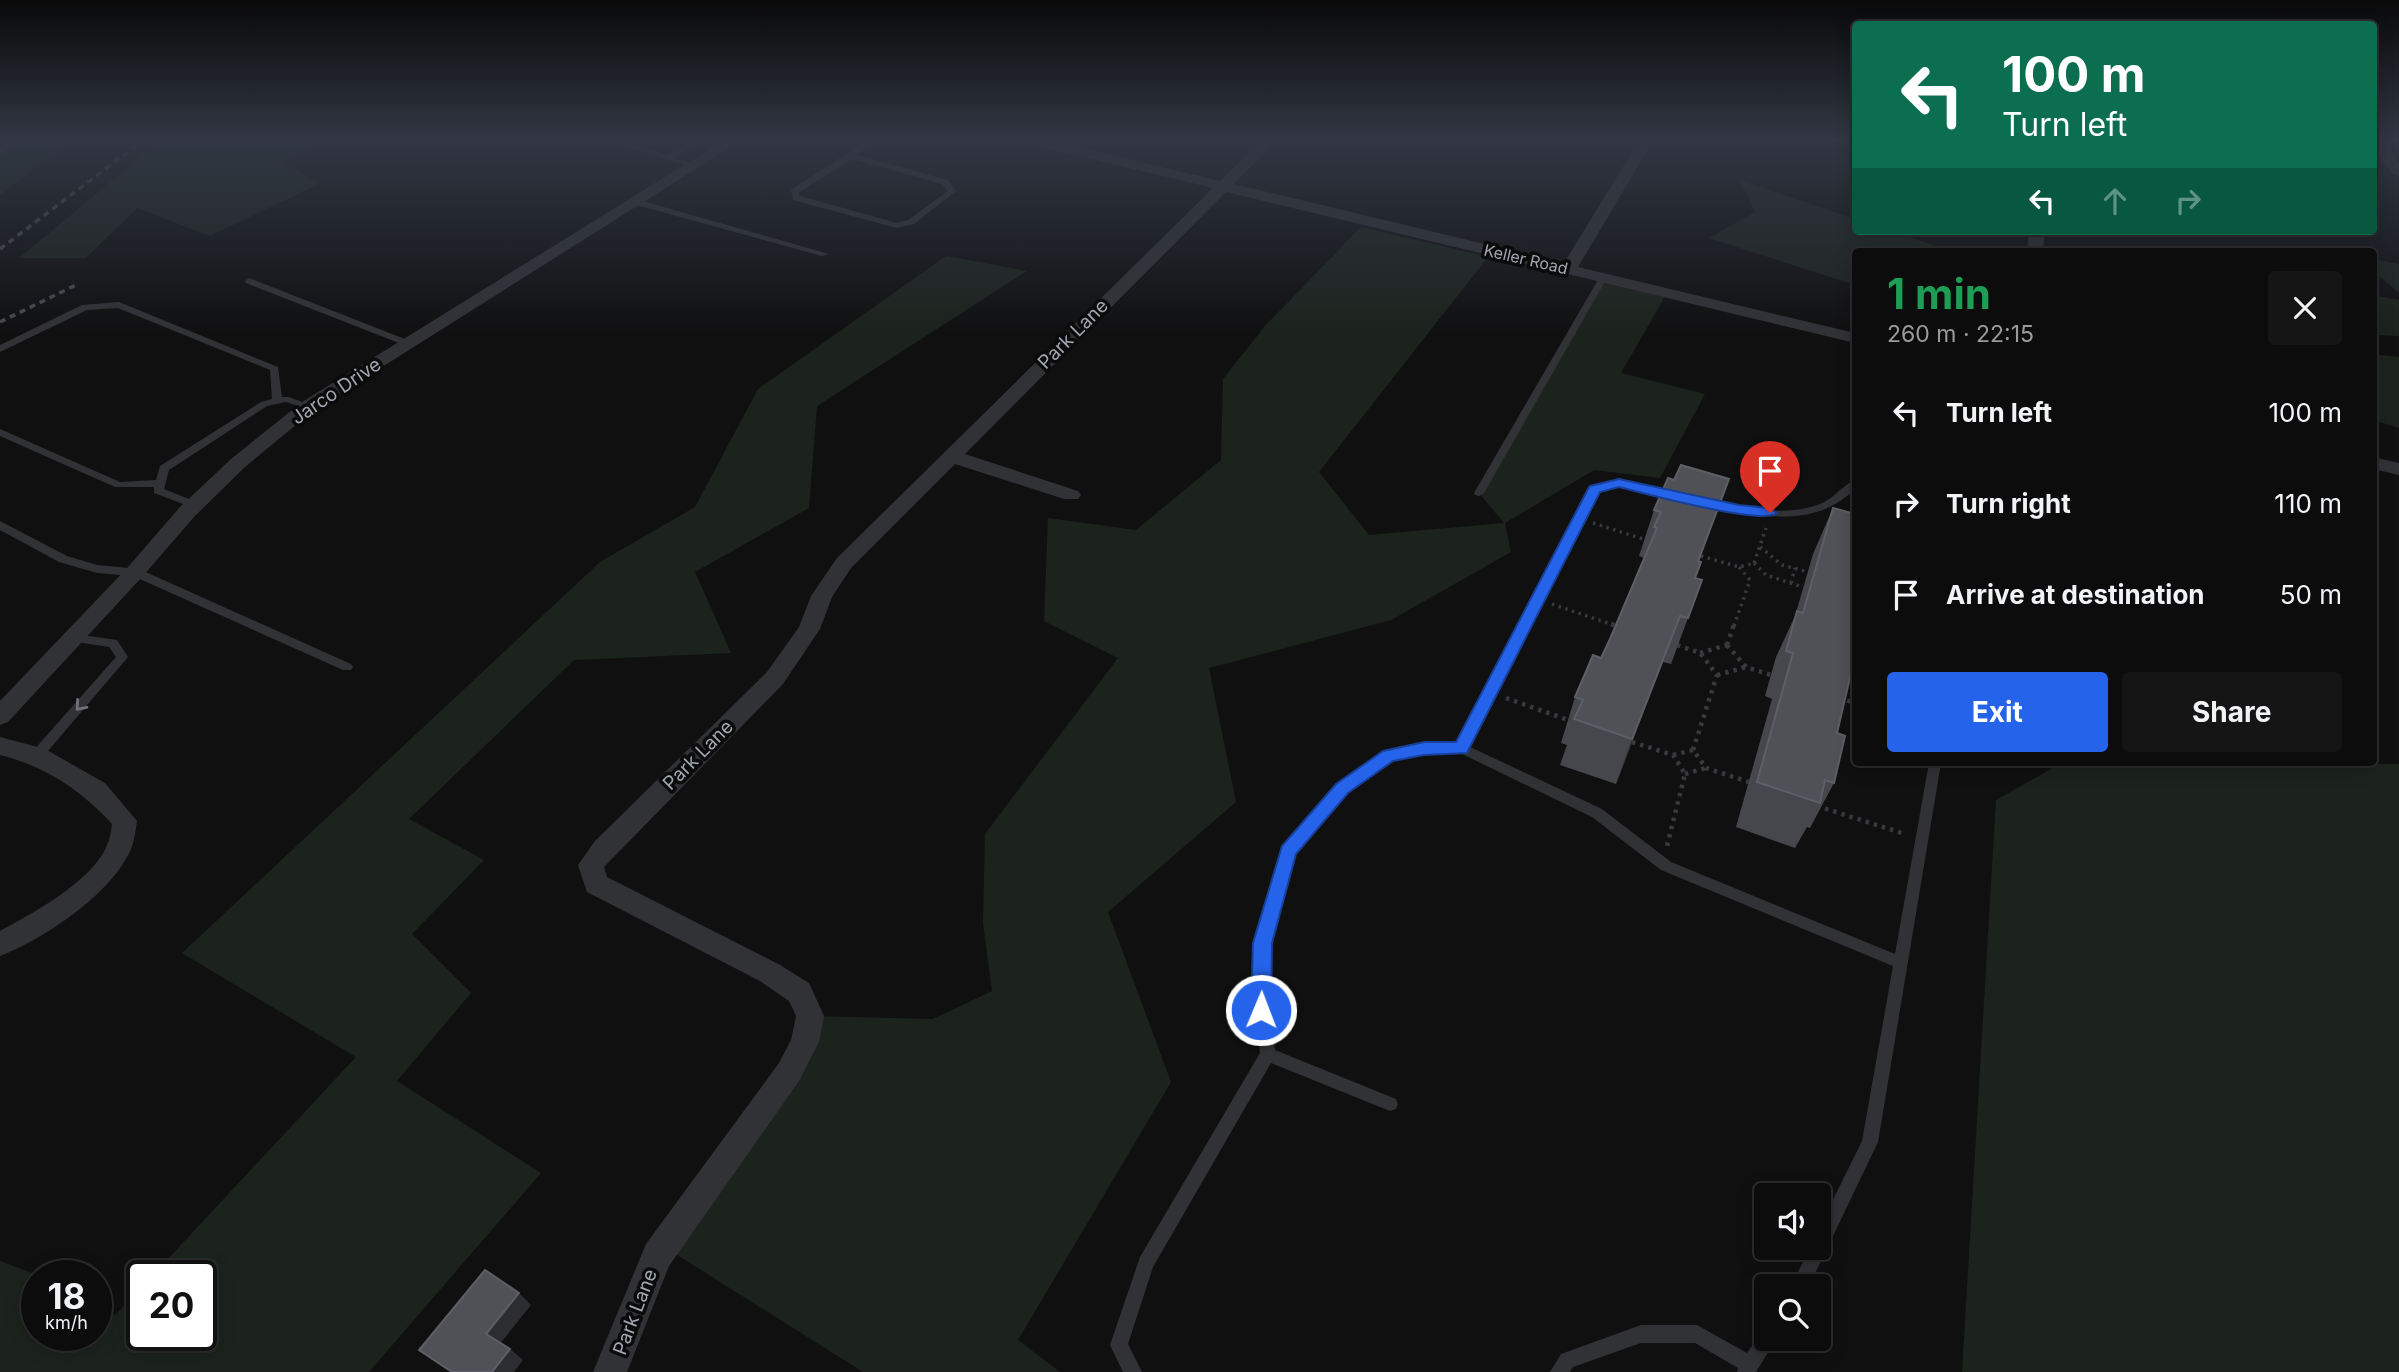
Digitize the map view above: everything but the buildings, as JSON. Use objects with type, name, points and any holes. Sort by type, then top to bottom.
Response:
[{"type":"street","name":"Jarco Drive","points":[[0,716],[195,505],[238,463],[308,406],[631,205]]},
{"type":"street","name":"Park Lane","points":[[610,1372],[657,1255],[789,1073],[805,1042],[810,1016],[799,992],[770,974],[596,884],[591,865],[604,848],[775,678],[809,629],[822,596],[844,563],[1205,205]]},
{"type":"street","name":"Keller Road","points":[[1299,205],[1852,337]]},
{"type":"street","points":[[1568,269],[1607,205]]},
{"type":"street","points":[[950,456],[1071,495]]},
{"type":"street","points":[[2377,464],[2399,469]]},
{"type":"street","points":[[0,746],[37,755],[96,790],[125,821],[118,852],[88,886],[40,923],[0,944]]},
{"type":"lane","points":[[647,205],[825,254]]},
{"type":"lane","points":[[821,205],[897,226],[911,222],[933,205]]},
{"type":"lane","points":[[1479,493],[1603,278]]},
{"type":"lane","points":[[249,281],[407,342]]},
{"type":"lane","points":[[0,349],[85,307],[119,305],[275,369],[277,401]]},
{"type":"lane","points":[[195,505],[158,491],[164,468],[264,404],[286,399],[308,406]]},
{"type":"lane","points":[[0,432],[119,485],[161,483]]},
{"type":"lane","points":[[1461,748],[1594,489],[1619,483],[1686,496]]},
{"type":"lane","points":[[1699,499],[1739,510],[1784,514],[1826,506],[1844,498],[1852,487]]},
{"type":"lane","points":[[0,524],[63,559],[97,569],[135,572],[347,667]]},
{"type":"lane","points":[[37,755],[122,657],[113,643],[74,638]]},
{"type":"lane","points":[[1133,1372],[1119,1345],[1146,1263],[1268,1054],[1261,1010],[1263,943],[1288,851],[1342,789],[1389,755],[1424,749],[1461,748],[1597,813],[1663,863],[1902,963]]},
{"type":"lane","points":[[1806,1274],[1870,1142],[1934,766]]},
{"type":"lane","points":[[1268,1054],[1390,1104]]},
{"type":"lane","points":[[1559,1372],[1567,1360],[1641,1334],[1697,1334],[1747,1369],[1758,1351]]},
{"type":"path","points":[[1754,563],[1770,513]]},
{"type":"path","points":[[1579,519],[1647,540]]},
{"type":"path","points":[[1760,547],[1782,565],[1808,572]]},
{"type":"path","points":[[1701,556],[1739,567],[1754,563]]},
{"type":"path","points":[[1754,563],[1766,576]]},
{"type":"path","points":[[1739,567],[1750,580]]},
{"type":"path","points":[[1791,583],[1795,568]]},
{"type":"path","points":[[1750,580],[1766,576],[1803,587]]},
{"type":"path","points":[[1727,645],[1750,580]]},
{"type":"path","points":[[1538,600],[1620,627]]},
{"type":"path","points":[[1678,645],[1700,653],[1717,675]]},
{"type":"path","points":[[1700,653],[1727,645]]},
{"type":"path","points":[[1727,645],[1746,667],[1771,676]]},
{"type":"path","points":[[1717,675],[1746,667]]},
{"type":"path","points":[[1693,750],[1717,675]]},
{"type":"path","points":[[1490,692],[1571,720]]},
{"type":"path","points":[[1833,696],[1852,701]]},
{"type":"path","points":[[1632,742],[1673,755],[1693,750]]},
{"type":"path","points":[[1693,750],[1706,768]]},
{"type":"path","points":[[1663,863],[1685,774],[1673,755]]},
{"type":"path","points":[[1685,774],[1706,768],[1749,782]]},
{"type":"path","points":[[1815,805],[1922,840]]},
{"type":"shaded area","points":[[83,205],[275,205],[210,236],[137,208],[86,258],[19,258]]},
{"type":"shaded area","points":[[1752,205],[1814,205],[1852,218],[1852,235],[1903,235],[1942,248],[1852,248],[1852,284],[1709,238],[1755,212]]},
{"type":"shaded area","points":[[1361,227],[1488,257],[1319,472],[1369,535],[1504,523],[1479,493],[1603,278],[1667,293],[1621,373],[1705,394],[1660,478],[1594,470],[1505,523],[1511,552],[1391,620],[1209,668],[1236,802],[1108,912],[1171,1082],[1018,1340],[1060,1372],[863,1372],[663,1246],[810,1016],[933,1019],[992,991],[983,923],[985,834],[1118,658],[1044,621],[1048,518],[1136,530],[1221,460],[1223,379],[1265,326]]},
{"type":"shaded area","points":[[946,256],[1027,271],[817,406],[809,508],[695,572],[731,653],[574,660],[409,819],[484,860],[412,934],[471,993],[397,1081],[541,1173],[369,1372],[0,1372],[0,1261],[21,1269],[21,1351],[112,1351],[112,1313],[115,1315],[126,1304],[126,1351],[217,1351],[217,1260],[167,1260],[356,1057],[182,953],[600,562],[695,507],[758,389]]},
{"type":"shaded area","points":[[2377,260],[2399,264],[2399,293],[2377,274]]},
{"type":"shaded area","points":[[2377,296],[2399,300],[2399,336],[2377,335]]},
{"type":"shaded area","points":[[2377,354],[2399,357],[2399,428],[2377,421]]},
{"type":"shaded area","points":[[2399,764],[2399,1372],[1962,1372],[1996,800],[2057,766]]},
{"type":"railway","points":[[0,249],[58,205]]},
{"type":"railway","points":[[0,322],[76,285]]},
{"type":"route","points":[[1261,1010],[1263,943],[1288,851],[1342,789],[1389,755],[1424,749],[1461,748],[1594,489],[1619,483],[1739,510],[1770,513]]}]
